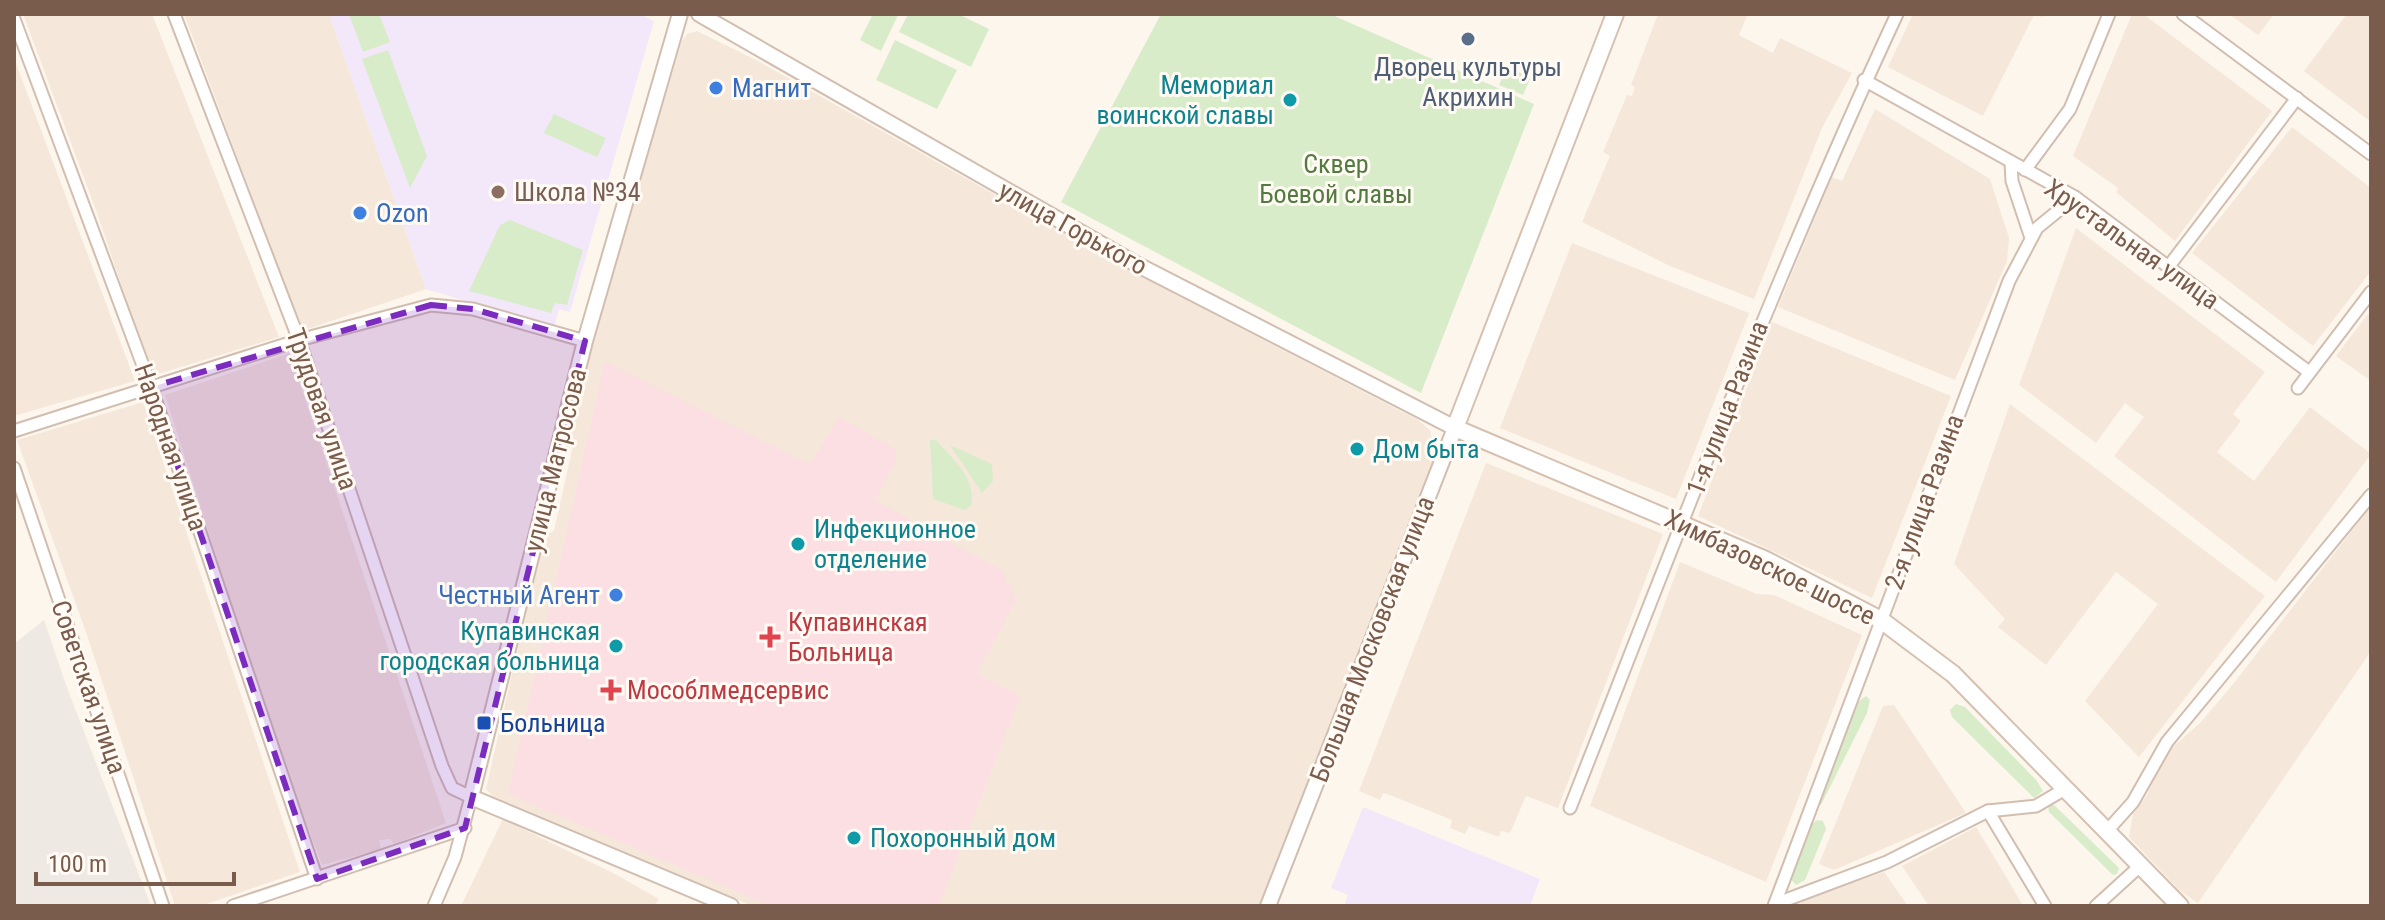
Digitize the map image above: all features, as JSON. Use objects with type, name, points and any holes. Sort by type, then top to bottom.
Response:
[{"type":"main road","name":"Большая Московская улица","points":[[1455,428],[1615,14]]},
{"type":"main road","name":"Химбазовское шоссе","points":[[1455,428],[1682,523],[1818,585],[1881,620],[1953,674],[2180,906]]},
{"type":"street","name":"Трудовая улица","points":[[174,14],[299,340],[442,766],[452,788],[471,797]]},
{"type":"street","name":"улица Матросова","points":[[434,906],[465,828],[585,341],[680,14]]},
{"type":"street","name":"улица Горького","points":[[699,14],[1136,264],[1455,428]]},
{"type":"street","name":"1-я улица Разина","points":[[1570,808],[1765,310],[1864,80],[1897,14]]},
{"type":"street","points":[[2025,170],[2070,109],[2109,14]]},
{"type":"street","points":[[2183,14],[2371,154]]},
{"type":"street","name":"Народная улица","points":[[14,19],[151,387],[317,879]]},
{"type":"street","name":"Хрустальная улица","points":[[1864,80],[2075,197],[2309,372]]},
{"type":"street","points":[[2169,266],[2297,98]]},
{"type":"street","points":[[2011,162],[2012,181],[2031,238]]},
{"type":"street","name":"2-я улица Разина","points":[[1774,905],[1989,328],[2037,228],[2075,197]]},
{"type":"street","points":[[2298,388],[2371,292]]},
{"type":"street","points":[[14,431],[299,340],[407,309],[451,305],[585,341]]},
{"type":"street","name":"Большая Московская улица","points":[[1268,906],[1455,428]]},
{"type":"street","name":"Советская улица","points":[[14,468],[163,906]]},
{"type":"street","points":[[2107,831],[2133,802],[2167,742],[2371,495]]},
{"type":"street","points":[[1774,905],[1887,862],[1988,811],[2036,806],[2065,789]]},
{"type":"street","points":[[471,797],[731,906]]},
{"type":"street","points":[[1988,811],[2045,906]]},
{"type":"street","points":[[233,906],[465,828]]},
{"type":"street","points":[[2096,906],[2140,866]]},
{"type":"highlighted area","points":[[431,305],[473,309],[585,341],[465,828],[317,879],[151,387]]},
{"type":"shaded area","points":[[23,14],[152,14],[279,337],[152,376],[97,213]]},
{"type":"shaded area","points":[[184,14],[329,14],[426,289],[302,331]]},
{"type":"shaded area","name":"Школа №34","points":[[329,14],[640,14],[654,21],[570,312],[559,309],[554,328],[426,289]]},
{"type":"shaded area","points":[[1658,14],[1743,14],[1747,16],[1739,35],[1773,53],[1780,38],[1852,73],[1822,128],[1754,299],[1670,266],[1582,222],[1610,156],[1603,152],[1627,95],[1632,96],[1635,87],[1631,85]]},
{"type":"shaded area","points":[[1913,14],[2044,14],[2043,17],[2034,15],[1983,116],[1888,67]]},
{"type":"shaded area","points":[[2132,14],[2143,14],[2272,111],[2175,241],[2116,192],[2118,188],[2073,156]]},
{"type":"shaded area","points":[[2229,14],[2274,14],[2258,35]]},
{"type":"shaded area","points":[[2347,14],[2371,14],[2371,122],[2304,71]]},
{"type":"shaded area","points":[[697,31],[758,61],[1132,272],[1418,420],[1430,430],[1435,451],[1429,475],[1261,906],[752,906],[493,796],[486,789],[543,536],[554,531],[574,441],[569,435],[594,331],[682,41],[687,34]]},
{"type":"shaded area","points":[[14,58],[135,381],[14,416]]},
{"type":"shaded area","points":[[1875,109],[1990,179],[2009,238],[2007,261],[1955,380],[1778,307],[1832,177],[1842,181]]},
{"type":"shaded area","points":[[2292,127],[2371,188],[2371,271],[2313,346],[2192,253]]},
{"type":"shaded area","points":[[2076,228],[2265,372],[2233,414],[2241,421],[2217,452],[2254,481],[2310,407],[2371,454],[2276,582],[2114,456],[2144,417],[2125,403],[2096,443],[2019,385]]},
{"type":"shaded area","points":[[1572,243],[1749,313],[1676,499],[1500,428]]},
{"type":"shaded area","points":[[2371,310],[2371,381],[2336,356]]},
{"type":"shaded area","points":[[1772,322],[1951,396],[1872,598],[1698,516]]},
{"type":"shaded area","points":[[290,353],[446,823],[394,844],[390,839],[379,840],[381,849],[322,865],[269,723],[165,395]]},
{"type":"shaded area","name":"Купавинская Больница","points":[[605,361],[810,464],[839,417],[896,449],[896,462],[875,500],[1003,571],[1016,600],[977,674],[1021,696],[938,906],[771,906],[508,794]]},
{"type":"shaded area","points":[[143,402],[300,872],[201,906],[175,906],[87,635],[17,440]]},
{"type":"shaded area","points":[[2010,404],[2265,596],[2139,757],[2085,701],[2158,604],[2116,572],[2046,665],[1998,627],[2005,619],[1954,564]]},
{"type":"shaded area","points":[[1486,463],[1663,534],[1558,808],[1526,796],[1510,833],[1501,831],[1499,837],[1469,826],[1465,834],[1450,828],[1452,820],[1390,795],[1383,793],[1380,800],[1359,791]]},
{"type":"shaded area","points":[[2371,506],[2371,651],[2198,903],[2180,891],[2129,837],[2133,814],[2147,795],[2164,755],[2201,722],[2234,683]]},
{"type":"shaded area","points":[[1680,562],[1757,594],[1774,595],[1862,635],[1766,882],[1590,806]]},
{"type":"shaded area","points":[[44,620],[151,906],[14,906],[14,644]]},
{"type":"shaded area","points":[[1894,705],[1966,813],[1834,870],[1819,864],[1883,706]]},
{"type":"shaded area","points":[[1363,807],[1540,879],[1530,906],[1344,906],[1348,895],[1331,888]]},
{"type":"shaded area","points":[[503,819],[659,899],[655,906],[461,906]]},
{"type":"shaded area","points":[[1976,827],[2023,906],[1929,906],[1902,866]]},
{"type":"shaded area","points":[[1884,872],[1908,906],[1800,906],[1803,899]]},
{"type":"green space","points":[[349,14],[379,14],[390,42],[363,52]]},
{"type":"green space","points":[[873,14],[898,15],[881,51],[860,40]]},
{"type":"green space","points":[[908,14],[958,14],[989,29],[971,67],[899,32]]},
{"type":"green space","name":"Сквер Боевой славы","points":[[1161,14],[1330,14],[1534,104],[1421,393],[1061,202]]},
{"type":"green space","points":[[895,40],[957,70],[937,109],[876,80]]},
{"type":"green space","points":[[388,50],[427,156],[410,188],[362,59]]},
{"type":"green space","points":[[1507,67],[1531,77],[1523,95],[1499,85]]},
{"type":"green space","points":[[554,114],[606,138],[597,157],[544,133]]},
{"type":"green space","points":[[510,220],[583,250],[567,305],[555,303],[551,313],[469,291],[500,225]]},
{"type":"green space","points":[[930,440],[936,440],[967,478],[972,496],[971,506],[965,510],[933,499]]},
{"type":"green space","points":[[950,445],[992,464],[993,481],[982,493]]},
{"type":"green space","points":[[1866,696],[1870,700],[1867,713],[1821,805],[1817,801],[1852,706]]},
{"type":"green space","points":[[1956,704],[1965,707],[2037,781],[2043,791],[2034,798],[1952,717],[1950,710]]},
{"type":"green space","points":[[2054,805],[2119,868],[2117,874],[2113,875],[2049,812],[2048,806]]},
{"type":"green space","points":[[1817,820],[1823,821],[1826,829],[1805,880],[1796,885],[1790,878],[1811,825]]},
{"type":"place","name":"Дворец культуры Акрихин","points":[[1468,39]]},
{"type":"place","name":"Магнит","points":[[716,88]]},
{"type":"place","name":"Мемориал воинской славы","points":[[1290,100]]},
{"type":"place","name":"Школа №34","points":[[498,192]]},
{"type":"place","name":"Ozon","points":[[360,213]]},
{"type":"place","name":"Дом быта","points":[[1357,449]]},
{"type":"place","name":"Инфекционное отделение","points":[[798,544]]},
{"type":"place","name":"Честный Агент","points":[[616,595]]},
{"type":"place","name":"Купавинская Больница","points":[[770,637]]},
{"type":"place","name":"Купавинская городская больница","points":[[616,646]]},
{"type":"place","name":"Мособлмедсервис","points":[[611,690]]},
{"type":"place","name":"Больница","points":[[484,723]]},
{"type":"place","name":"Похоронный дом","points":[[854,838]]}]
